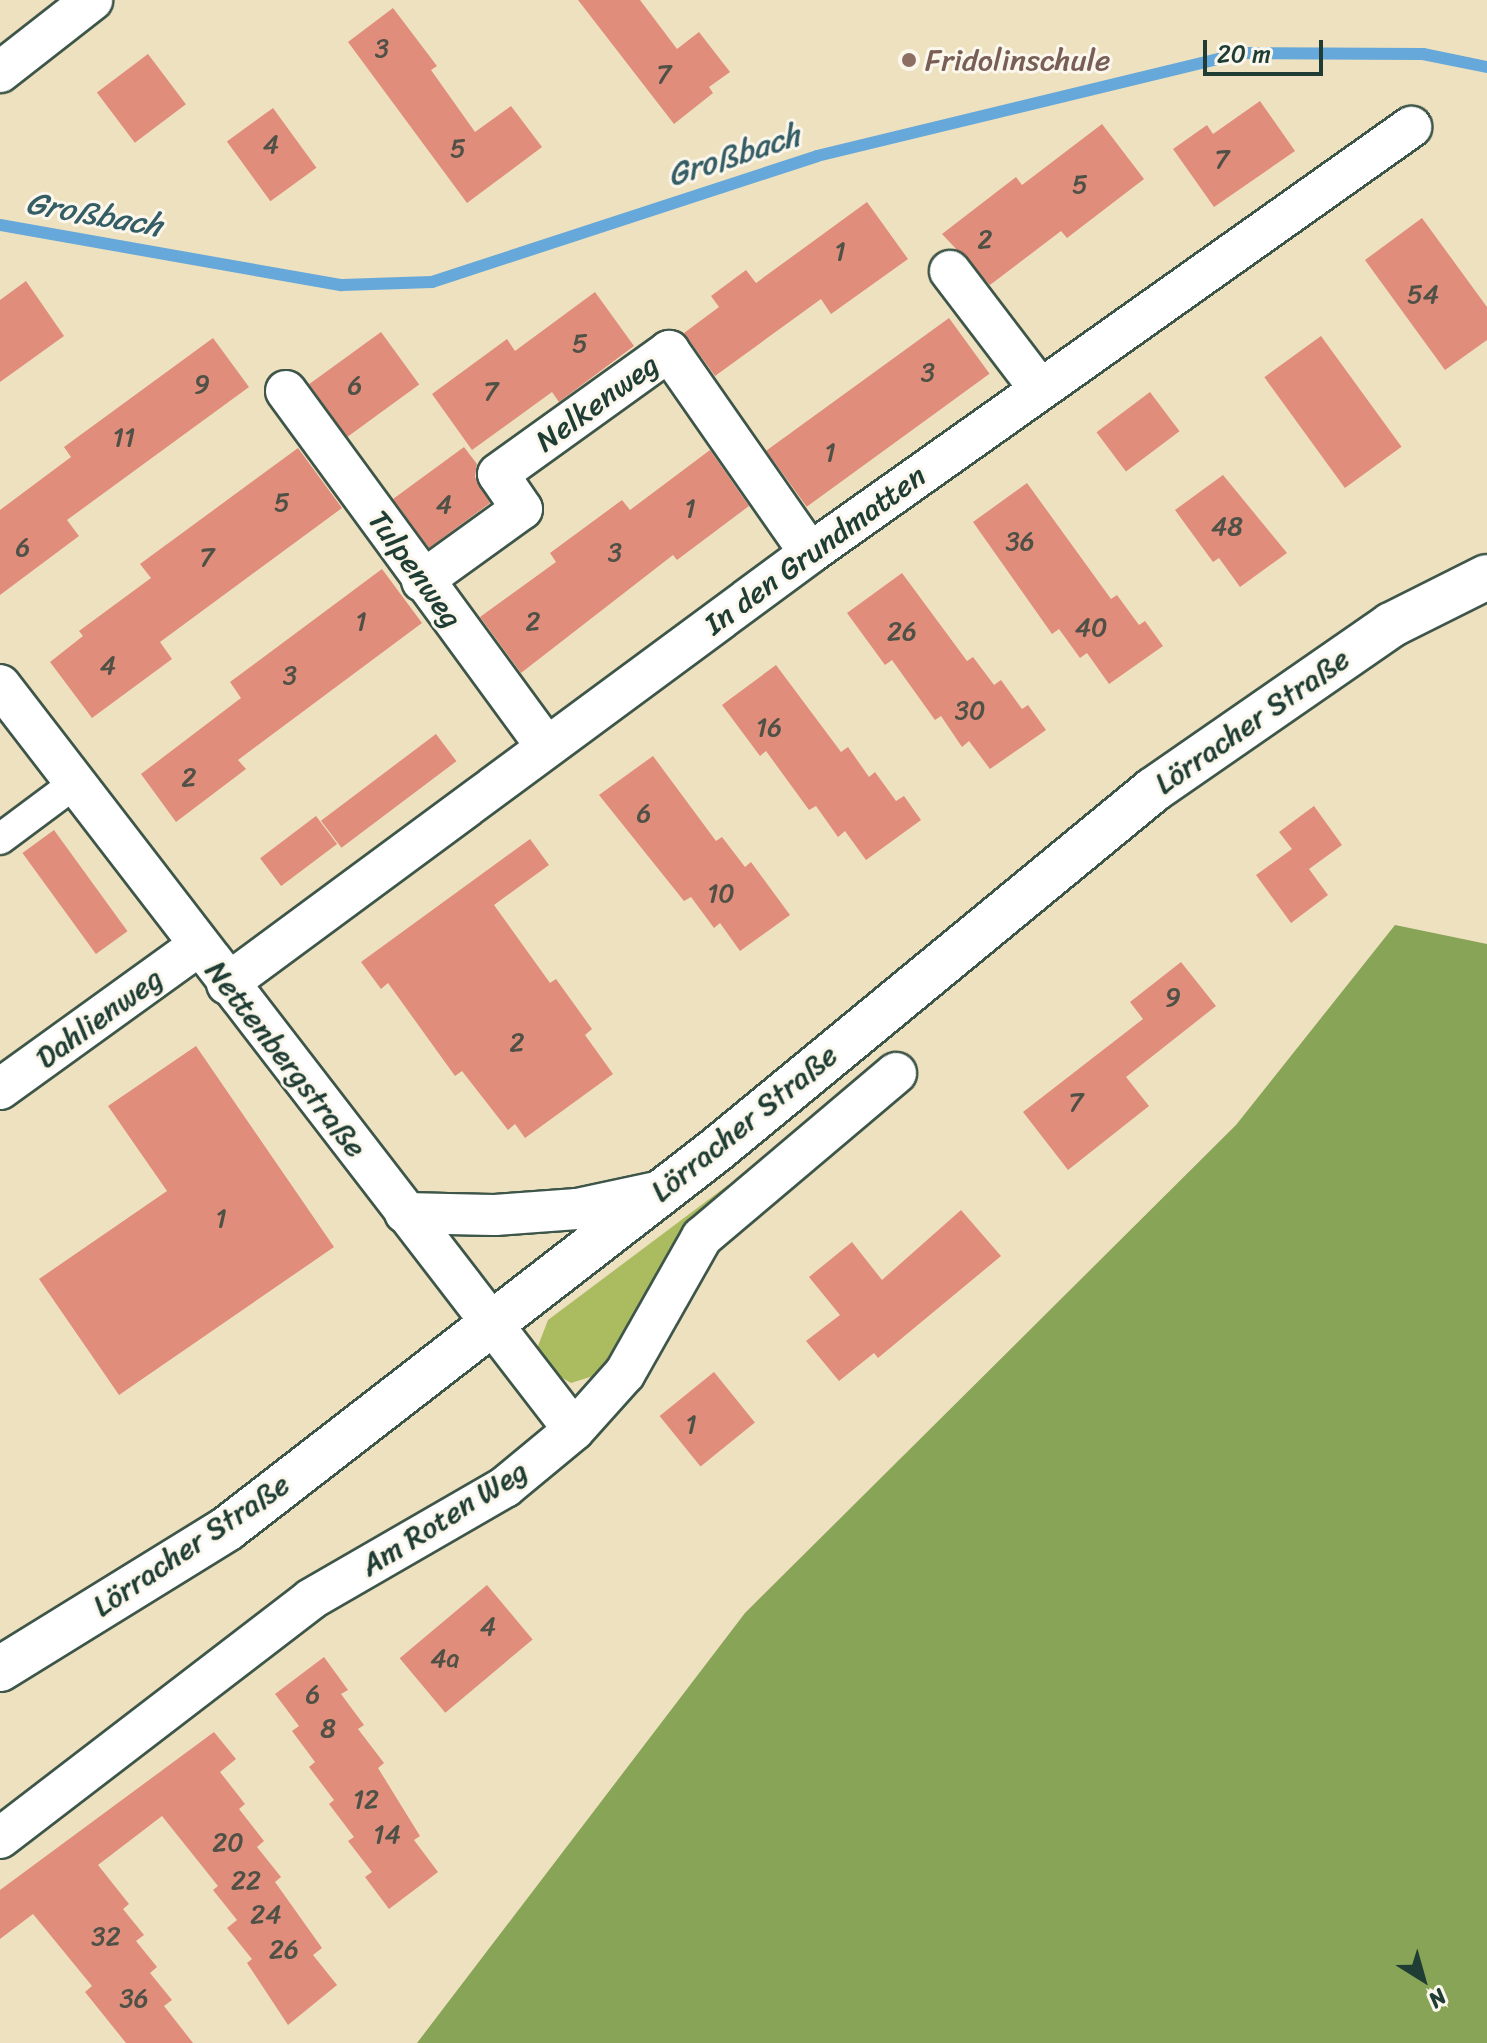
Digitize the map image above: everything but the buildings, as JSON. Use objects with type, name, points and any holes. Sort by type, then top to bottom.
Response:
[{"type":"main road","name":"Lörracher Straße","points":[[0,1669],[228,1528],[662,1191],[1153,790],[1391,625],[1487,577]]},
{"type":"street","points":[[0,72],[92,0]]},
{"type":"street","name":"In den Grundmatten","points":[[227,984],[545,745],[810,553],[1411,127]]},
{"type":"street","points":[[950,271],[1040,389]]},
{"type":"street","name":"Nelkenweg","points":[[422,581],[522,509],[498,474],[669,351],[810,553]]},
{"type":"street","name":"Tulpenweg","points":[[286,391],[422,581],[545,745]]},
{"type":"street","name":"Nettenbergstraße","points":[[0,685],[227,984],[574,1430]]},
{"type":"street","points":[[0,839],[75,783]]},
{"type":"street","name":"Dahlienweg","points":[[0,1089],[198,946]]},
{"type":"street","name":"Am Roten Weg","points":[[0,1838],[311,1599],[505,1487],[574,1430],[625,1373],[702,1237],[896,1073]]},
{"type":"street","points":[[405,1213],[495,1215],[577,1209],[662,1191]]},
{"type":"green space","points":[[1395,925],[1487,944],[1487,2043],[417,2043],[745,1613],[1236,1125]]},
{"type":"green space","points":[[728,1185],[733,1192],[606,1372],[571,1383],[545,1368],[538,1346],[548,1320]]},
{"type":"waterway","name":"Großbach","points":[[0,225],[342,285],[432,282],[817,156],[1243,53],[1423,54],[1487,67]]},
{"type":"place","name":"Fridolinschule","points":[[909,60]]}]
